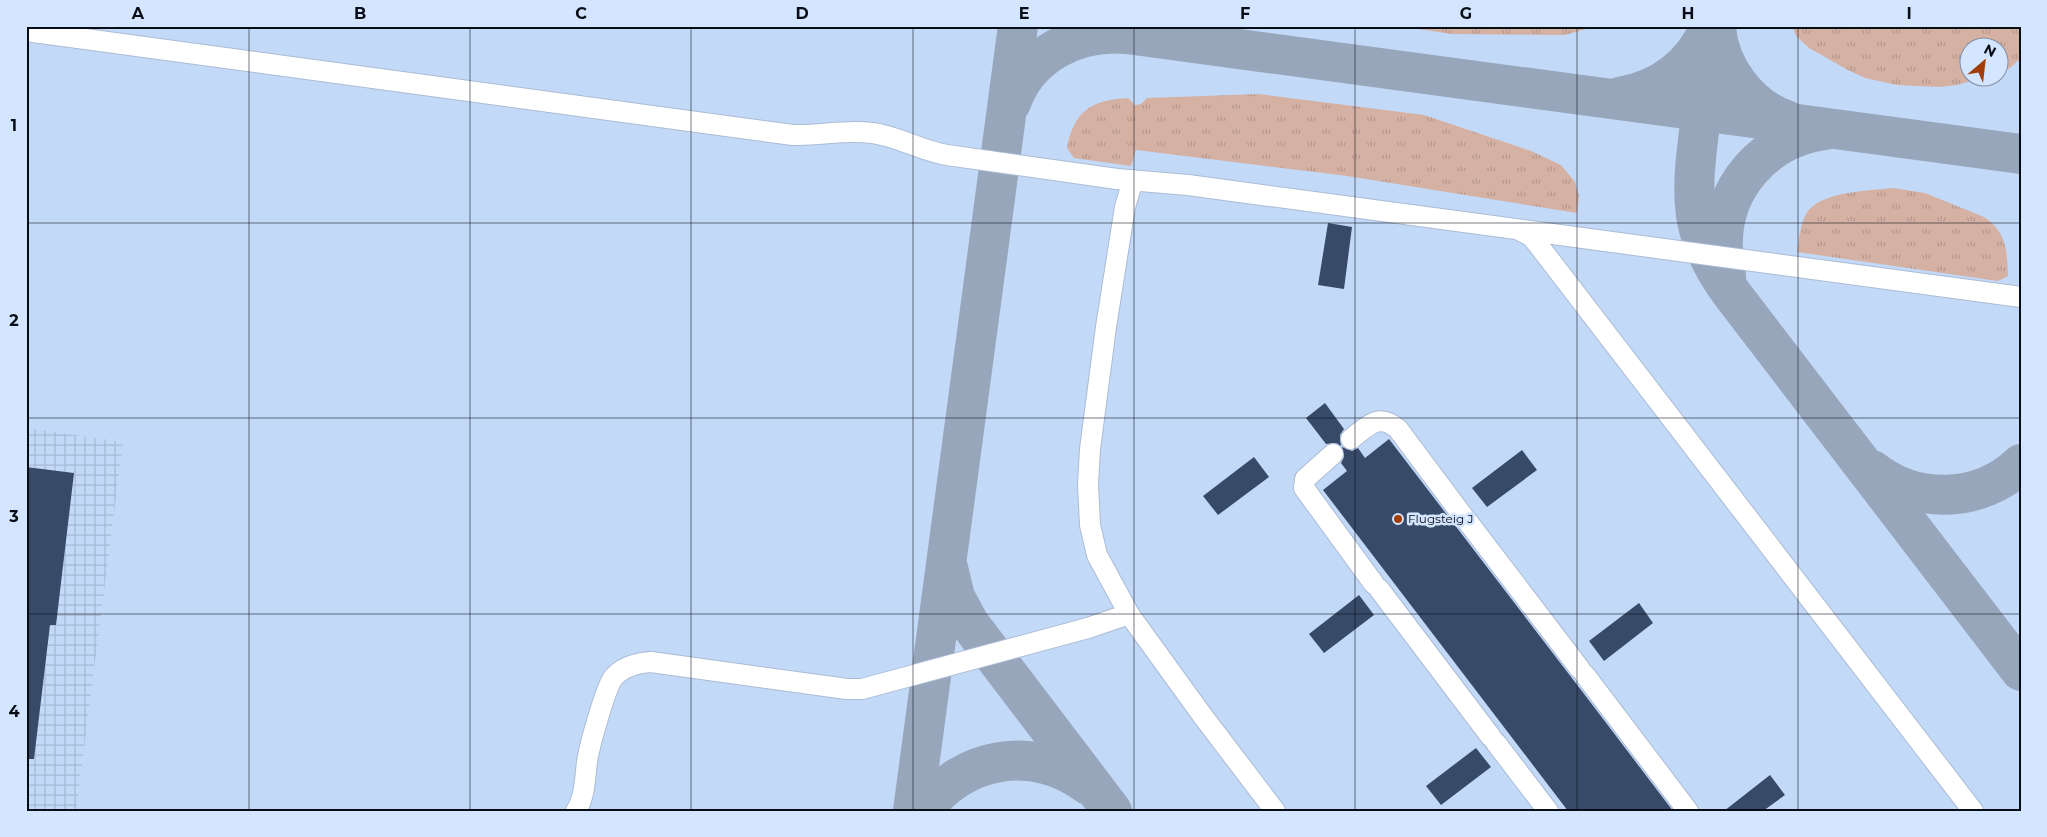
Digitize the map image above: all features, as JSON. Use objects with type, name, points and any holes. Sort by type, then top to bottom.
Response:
[{"type":"lane","points":[[26,31],[793,135],[820,135],[857,131],[872,132],[898,139],[930,152],[2021,297]]},
{"type":"lane","points":[[1133,180],[1125,207],[1094,416],[1088,484],[1090,525],[1097,555],[1129,614],[1275,811]]},
{"type":"lane","points":[[1513,228],[1523,232],[1536,242],[1973,811]]},
{"type":"lane","points":[[1351,439],[1373,422],[1382,420],[1390,422],[1398,429],[1688,811]]},
{"type":"lane","points":[[1334,454],[1305,478],[1304,488],[1376,586],[1548,811]]},
{"type":"lane","points":[[576,811],[582,800],[587,760],[608,688],[613,678],[619,672],[637,663],[651,662],[862,690],[1078,631],[1129,614]]},
{"type":"shaded area","points":[[26,26],[2021,26],[2021,811],[26,811]]},
{"type":"shaded area","points":[[26,428],[123,442],[76,811],[26,811]]},
{"type":"green space","points":[[1398,26],[1597,26],[1565,35],[1452,34]]},
{"type":"green space","points":[[1792,26],[2021,26],[2021,58],[2010,68],[2010,38],[1960,38],[1960,84],[1939,87],[1897,85],[1865,78],[1848,70],[1809,48],[1796,36]]},
{"type":"green space","points":[[1259,94],[1424,115],[1531,151],[1561,165],[1575,182],[1579,196],[1577,213],[1347,176],[1136,150],[1131,166],[1074,158],[1067,148],[1074,125],[1080,116],[1094,105],[1104,101],[1128,98],[1135,105],[1141,104],[1147,98]]},
{"type":"green space","points":[[1893,188],[1925,193],[1984,217],[1992,223],[2004,243],[2008,276],[1998,281],[1797,252],[1802,223],[1812,206],[1833,196],[1858,191]]},
{"type":"building","points":[[1328,223],[1352,227],[1344,289],[1318,285]]},
{"type":"building","points":[[1325,403],[1344,429],[1340,435],[1341,446],[1336,443],[1326,444],[1306,418]]},
{"type":"building","name":"Flugsteig J","points":[[1389,439],[1673,811],[1568,811],[1323,490],[1347,471],[1341,463],[1344,457],[1342,447],[1352,451],[1358,448],[1365,458]]},
{"type":"building","points":[[1522,450],[1537,470],[1487,507],[1472,488]]},
{"type":"building","points":[[1254,457],[1269,477],[1218,515],[1203,496]]},
{"type":"building","points":[[26,467],[74,473],[56,625],[50,625],[34,759],[26,759]]},
{"type":"building","points":[[1359,595],[1374,615],[1324,653],[1309,634]]},
{"type":"building","points":[[1639,603],[1653,623],[1604,661],[1589,641]]},
{"type":"building","points":[[1476,748],[1491,767],[1441,805],[1426,786]]},
{"type":"building","points":[[1770,775],[1785,795],[1763,811],[1724,811]]},
{"type":"taxiway","points":[[913,811],[1018,26]]},
{"type":"taxiway","points":[[1099,26],[1127,34],[2021,154]]},
{"type":"taxiway","points":[[1619,97],[1649,89],[1674,74],[1695,53],[1710,26]]},
{"type":"taxiway","points":[[1713,26],[1700,124],[1694,193],[1700,233],[1707,252],[1717,272],[1732,294],[2021,671]]},
{"type":"taxiway","points":[[1716,28],[1718,43],[1723,57],[1729,71],[1738,84],[1759,106],[1786,120]]},
{"type":"taxiway","points":[[1011,103],[1029,71],[1057,49],[1073,41],[1090,36],[1127,34]]},
{"type":"taxiway","points":[[1726,276],[1723,249],[1724,227],[1729,206],[1738,187],[1750,170],[1783,143],[1803,135],[1825,130]]},
{"type":"taxiway","points":[[1872,470],[1889,481],[1908,489],[1928,494],[1948,495],[1987,486],[2005,477],[2021,464]]},
{"type":"taxiway","points":[[948,568],[955,597],[969,623],[1112,811]]},
{"type":"taxiway","points":[[923,811],[939,792],[957,778],[978,768],[1000,762],[1023,761],[1045,764],[1067,772],[1088,785]]},
{"type":"place","name":"Flugsteig J","points":[[1398,519]]}]
